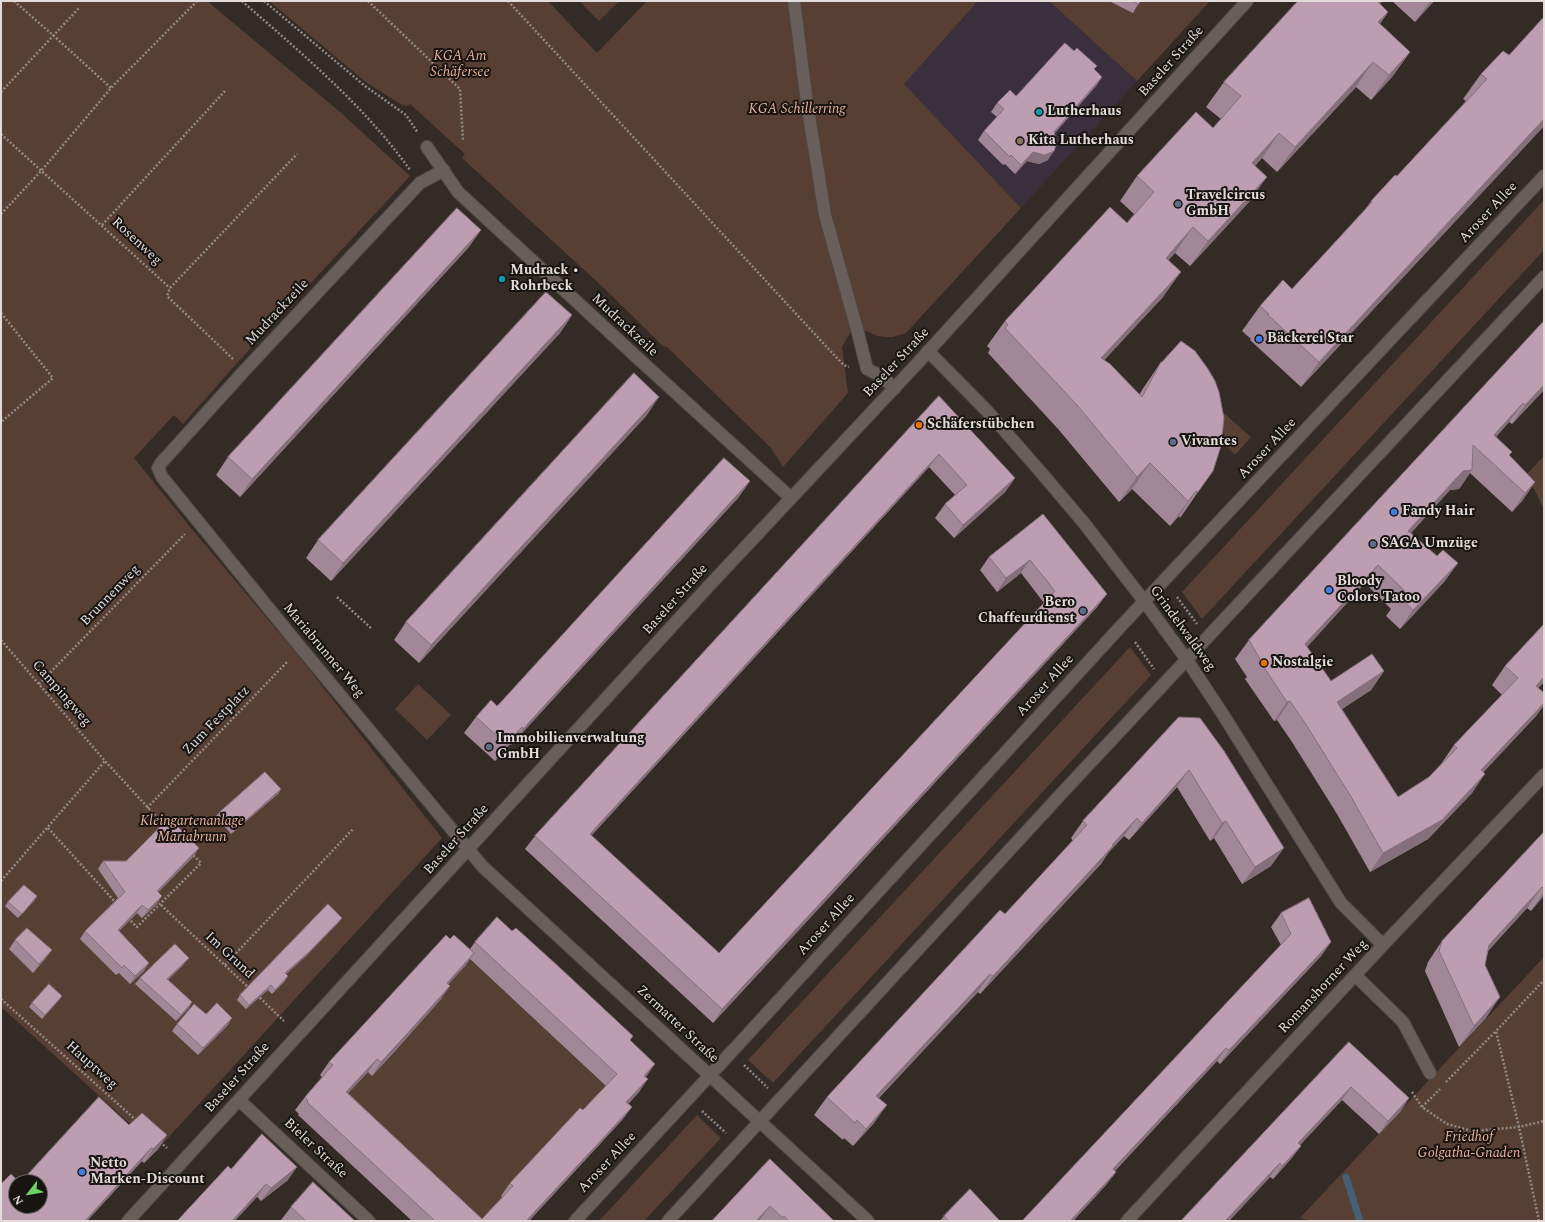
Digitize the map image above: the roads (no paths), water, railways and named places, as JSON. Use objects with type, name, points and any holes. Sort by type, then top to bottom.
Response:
[{"type":"street","points":[[794,1],[807,103],[825,215],[867,369],[879,375],[895,388]]},
{"type":"street","name":"Baseler Straße","points":[[128,1221],[791,498],[895,388],[1247,1]]},
{"type":"street","name":"Mudrackzeile","points":[[427,147],[458,192],[791,498]]},
{"type":"street","name":"Mudrackzeile","points":[[158,468],[161,462],[245,370],[420,183],[444,170]]},
{"type":"street","name":"Aroser Allee","points":[[575,1221],[710,1076],[1144,601],[1544,176]]},
{"type":"street","points":[[668,1221],[1057,799],[1544,277]]},
{"type":"street","name":"Grindelwaldweg","points":[[928,351],[990,413],[1084,523],[1144,601],[1187,660],[1222,712],[1341,904],[1383,945]]},
{"type":"street","name":"Mariabrunner Weg","points":[[158,468],[162,477],[197,521],[469,849]]},
{"type":"street","name":"Romanshorner Weg","points":[[1127,1221],[1383,945],[1544,775]]},
{"type":"street","name":"Zermatter Straße","points":[[469,849],[483,867],[868,1221]]},
{"type":"street","points":[[1355,975],[1403,1022],[1430,1073]]},
{"type":"street","name":"Bieler Straße","points":[[240,1100],[370,1221]]},
{"type":"waterway","points":[[1346,1177],[1360,1221]]},
{"type":"place","name":"Lutherhaus","points":[[1039,112]]},
{"type":"place","name":"Kita Lutherhaus","points":[[1020,141]]},
{"type":"place","name":"Travelcircus GmbH","points":[[1178,204]]},
{"type":"place","name":"Mudrack • Rohrbeck","points":[[502,279]]},
{"type":"place","name":"Bäckerei Star","points":[[1259,339]]},
{"type":"place","name":"Schäferstübchen","points":[[919,425]]},
{"type":"place","name":"Vivantes","points":[[1173,442]]},
{"type":"place","name":"Fandy Hair","points":[[1394,512]]},
{"type":"place","name":"SAGA Umzüge","points":[[1373,544]]},
{"type":"place","name":"Bloody Colors Tatoo","points":[[1329,590]]},
{"type":"place","name":"Bero Chaffeurdienst","points":[[1083,611]]},
{"type":"place","name":"Nostalgie","points":[[1264,663]]},
{"type":"place","name":"Immobilienverwaltung GmbH","points":[[489,747]]},
{"type":"place","name":"Netto Marken-Discount","points":[[82,1172]]},
{"type":"park label","name":"KGA Am Schäfersee","points":[[460,66]]},
{"type":"park label","name":"KGA Schillerring","points":[[797,110]]},
{"type":"park label","name":"Kleingartenanlage Mariabrunn","points":[[192,830]]},
{"type":"park label","name":"Friedhof Golgatha-Gnaden","points":[[1469,1146]]}]
